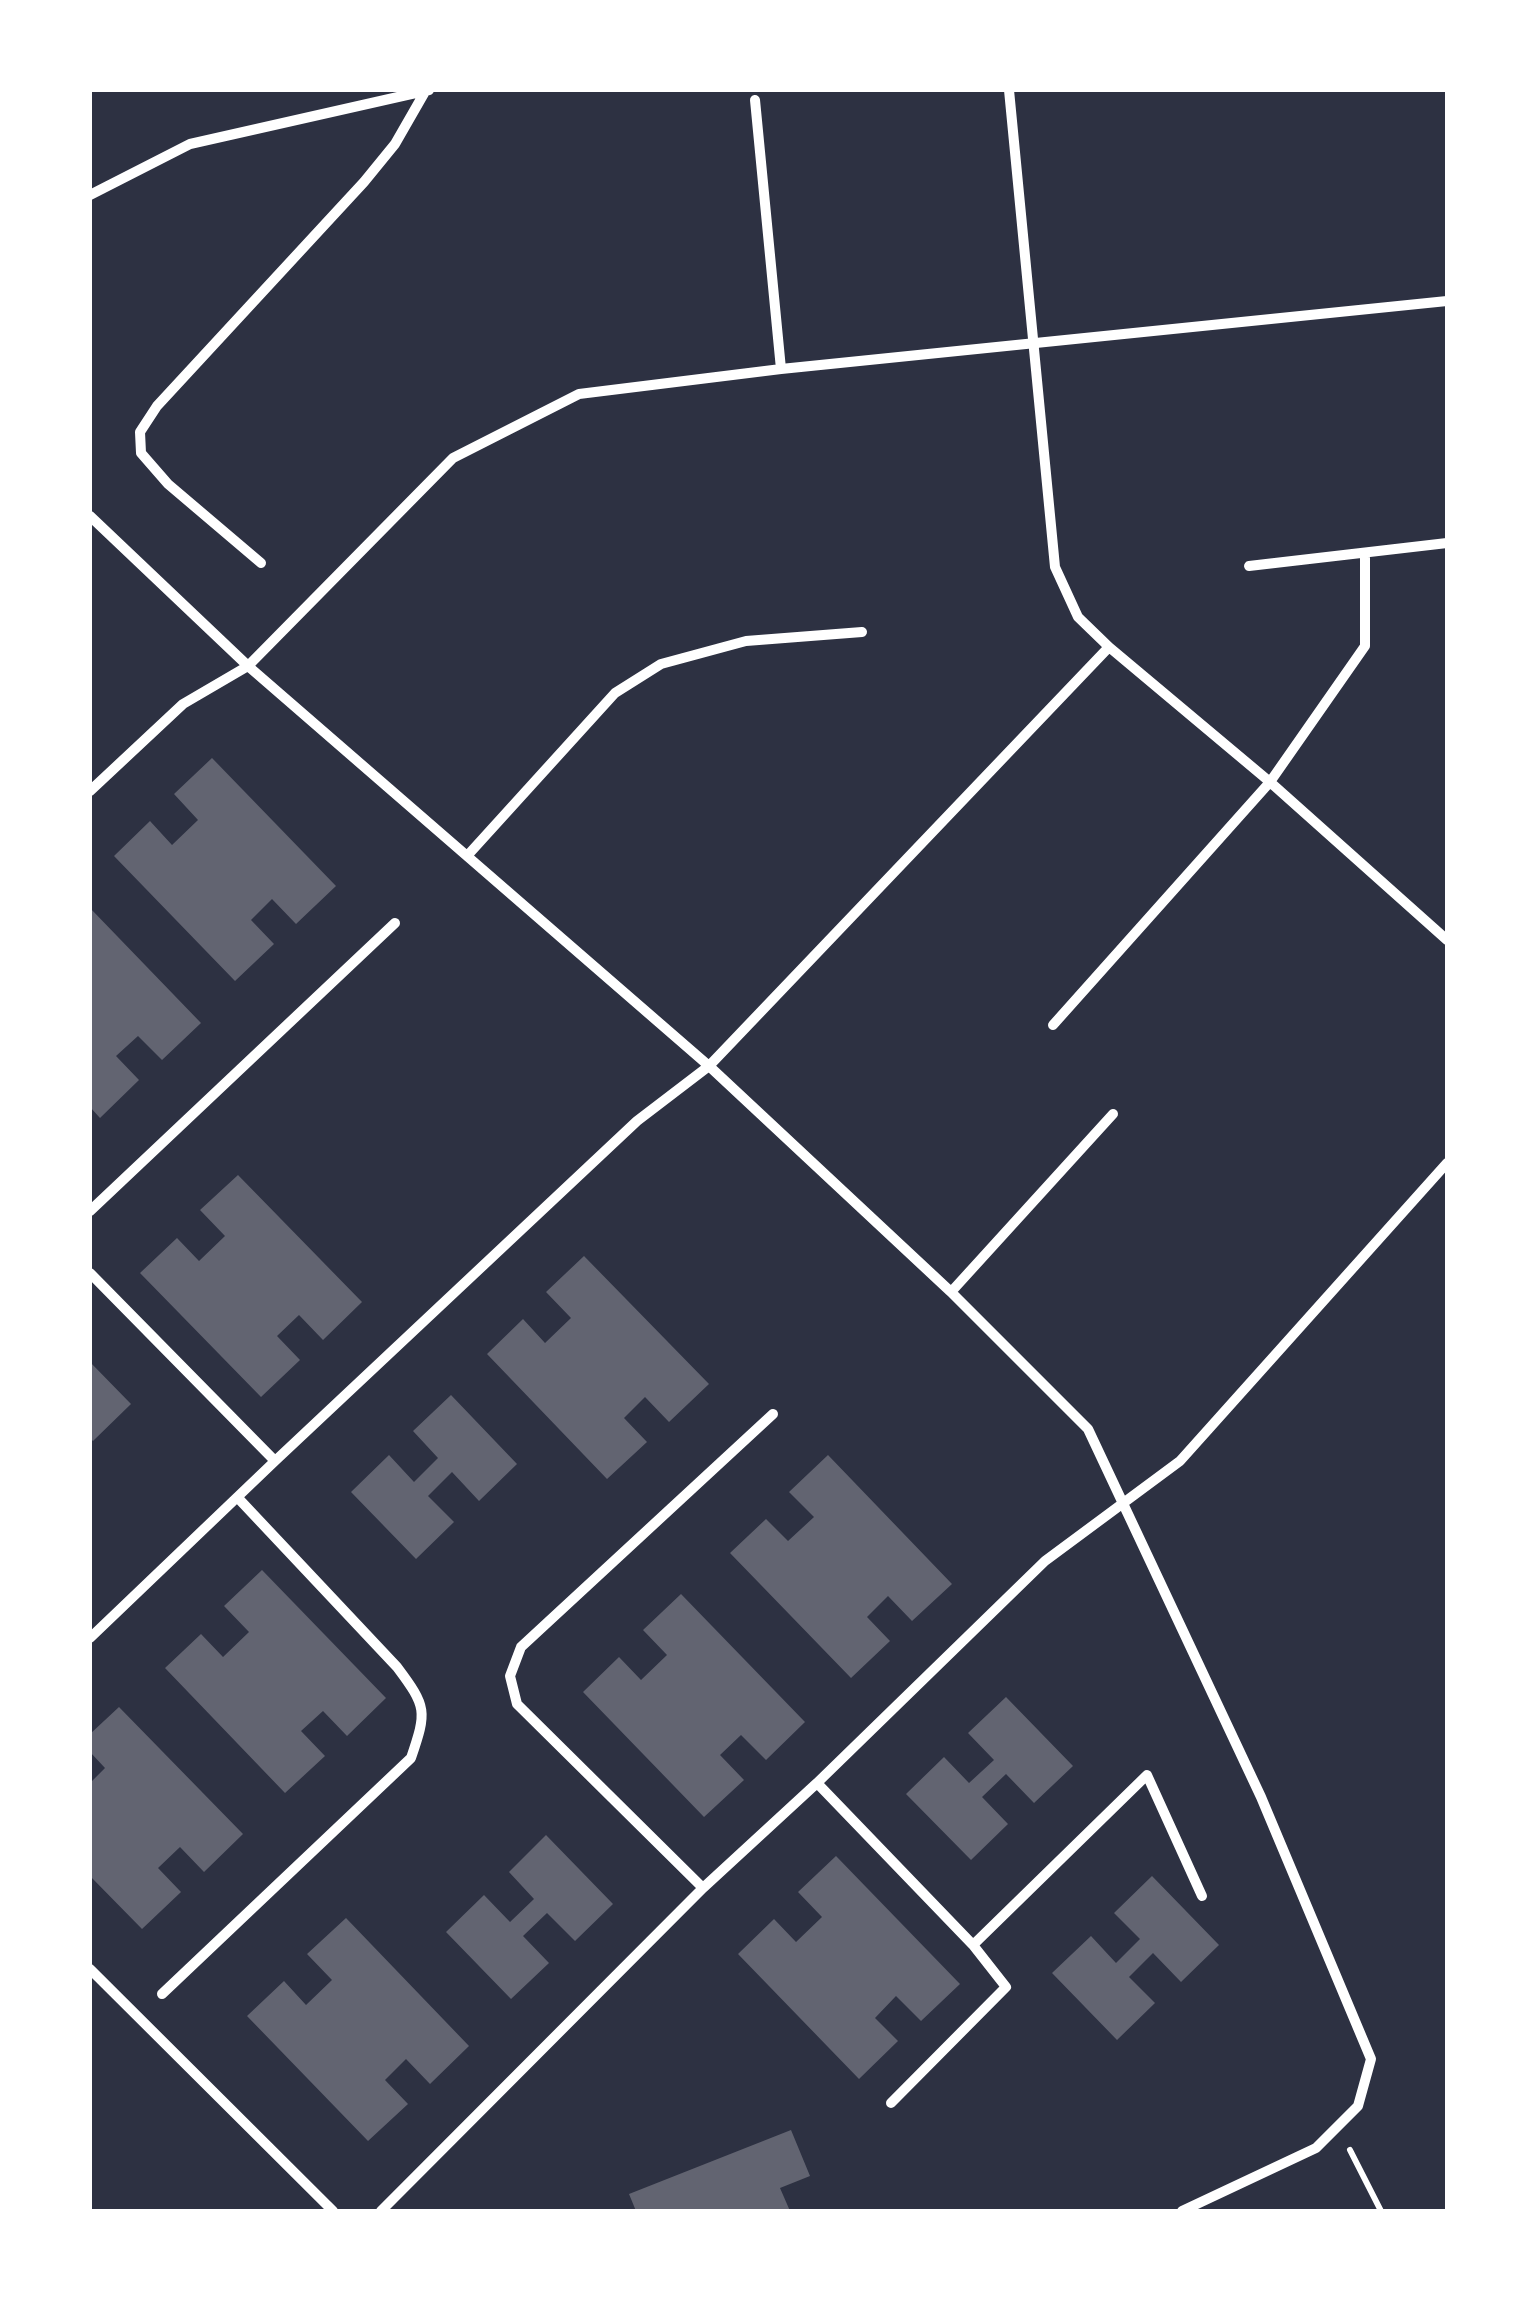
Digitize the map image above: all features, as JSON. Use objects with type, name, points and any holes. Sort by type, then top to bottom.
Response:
[{"type":"street","points":[[90,194],[190,144],[428,90]]},
{"type":"street","points":[[261,564],[168,484],[141,453],[140,432],[158,406],[396,144],[428,90]]},
{"type":"street","points":[[1009,90],[1055,567],[1078,617],[1447,940]]},
{"type":"street","points":[[755,100],[781,369]]},
{"type":"street","points":[[90,791],[183,704],[248,666],[453,458],[579,394],[1032,342],[1447,301]]},
{"type":"street","points":[[90,516],[248,666],[709,1066],[951,1292],[1088,1429],[1261,1797],[1371,2059],[1358,2106],[1316,2148],[1182,2211]]},
{"type":"street","points":[[1249,566],[1447,542]]},
{"type":"street","points":[[1053,1024],[1270,782],[1365,646],[1365,553]]},
{"type":"street","points":[[467,856],[615,693],[662,664],[746,641],[862,632]]},
{"type":"street","points":[[90,1638],[636,1121],[709,1066],[1109,647]]},
{"type":"street","points":[[90,1212],[395,923]]},
{"type":"street","points":[[951,1292],[1114,1114]]},
{"type":"street","points":[[381,2211],[703,1888],[1045,1561],[1180,1461],[1447,1163]]},
{"type":"street","points":[[90,1274],[275,1461]]},
{"type":"street","points":[[703,1888],[517,1704],[510,1676],[521,1647],[773,1414]]},
{"type":"street","points":[[162,1994],[412,1758],[424,1721],[416,1694],[397,1668],[238,1498]]},
{"type":"street","points":[[973,1945],[1146,1776],[1202,1896]]},
{"type":"street","points":[[817,1782],[973,1945],[1006,1987],[892,2103]]},
{"type":"street","points":[[90,1970],[334,2211]]},
{"type":"path","points":[[1338,2126],[1381,2211]]},
{"type":"building","points":[[212,758],[336,886],[296,924],[272,899],[251,920],[274,944],[235,981],[114,856],[150,821],[172,845],[198,820],[174,794]]},
{"type":"building","points":[[90,908],[201,1023],[162,1060],[138,1036],[116,1056],[139,1080],[100,1118],[90,1107]]},
{"type":"building","points":[[238,1175],[362,1302],[323,1340],[299,1315],[277,1336],[300,1360],[261,1397],[140,1273],[177,1238],[199,1261],[225,1236],[200,1210]]},
{"type":"building","points":[[584,1256],[709,1384],[669,1422],[645,1397],[624,1418],[647,1442],[607,1479],[487,1354],[523,1319],[545,1343],[571,1318],[546,1292]]},
{"type":"building","points":[[90,1362],[131,1404],[93,1441],[90,1438]]},
{"type":"building","points":[[451,1395],[517,1464],[479,1501],[452,1472],[428,1496],[454,1522],[416,1559],[351,1492],[389,1455],[414,1482],[438,1458],[413,1431]]},
{"type":"building","points":[[828,1455],[952,1584],[912,1621],[888,1596],[867,1617],[890,1641],[851,1678],[730,1553],[766,1519],[788,1541],[814,1517],[789,1492]]},
{"type":"building","points":[[262,1570],[386,1698],[347,1736],[323,1711],[301,1731],[325,1756],[285,1793],[165,1668],[201,1634],[223,1657],[249,1632],[224,1606]]},
{"type":"building","points":[[681,1594],[805,1722],[766,1760],[741,1735],[720,1755],[744,1780],[704,1817],[583,1692],[619,1657],[641,1680],[667,1655],[643,1630]]},
{"type":"building","points":[[1006,1697],[1073,1766],[1034,1803],[1006,1774],[982,1797],[1008,1824],[971,1860],[906,1794],[944,1757],[969,1783],[994,1760],[968,1733]]},
{"type":"building","points":[[119,1707],[243,1834],[204,1872],[180,1847],[158,1868],[181,1892],[142,1929],[90,1876],[90,1783],[105,1768],[90,1752],[90,1734]]},
{"type":"building","points":[[546,1835],[613,1904],[575,1941],[547,1913],[523,1936],[549,1963],[511,1999],[446,1932],[484,1895],[510,1922],[534,1899],[509,1872]]},
{"type":"building","points":[[836,1856],[960,1984],[921,2021],[896,1996],[875,2018],[898,2041],[859,2079],[738,1954],[774,1919],[796,1942],[822,1917],[798,1892]]},
{"type":"building","points":[[1152,1876],[1219,1945],[1181,1982],[1153,1953],[1129,1977],[1155,2003],[1117,2040],[1052,1973],[1091,1936],[1116,1963],[1140,1939],[1114,1913]]},
{"type":"building","points":[[346,1918],[469,2046],[430,2084],[406,2059],[385,2080],[408,2104],[368,2141],[247,2016],[284,1981],[306,2005],[332,1980],[307,1954]]},
{"type":"building","points":[[791,2130],[810,2176],[780,2188],[790,2211],[636,2211],[629,2194]]}]
